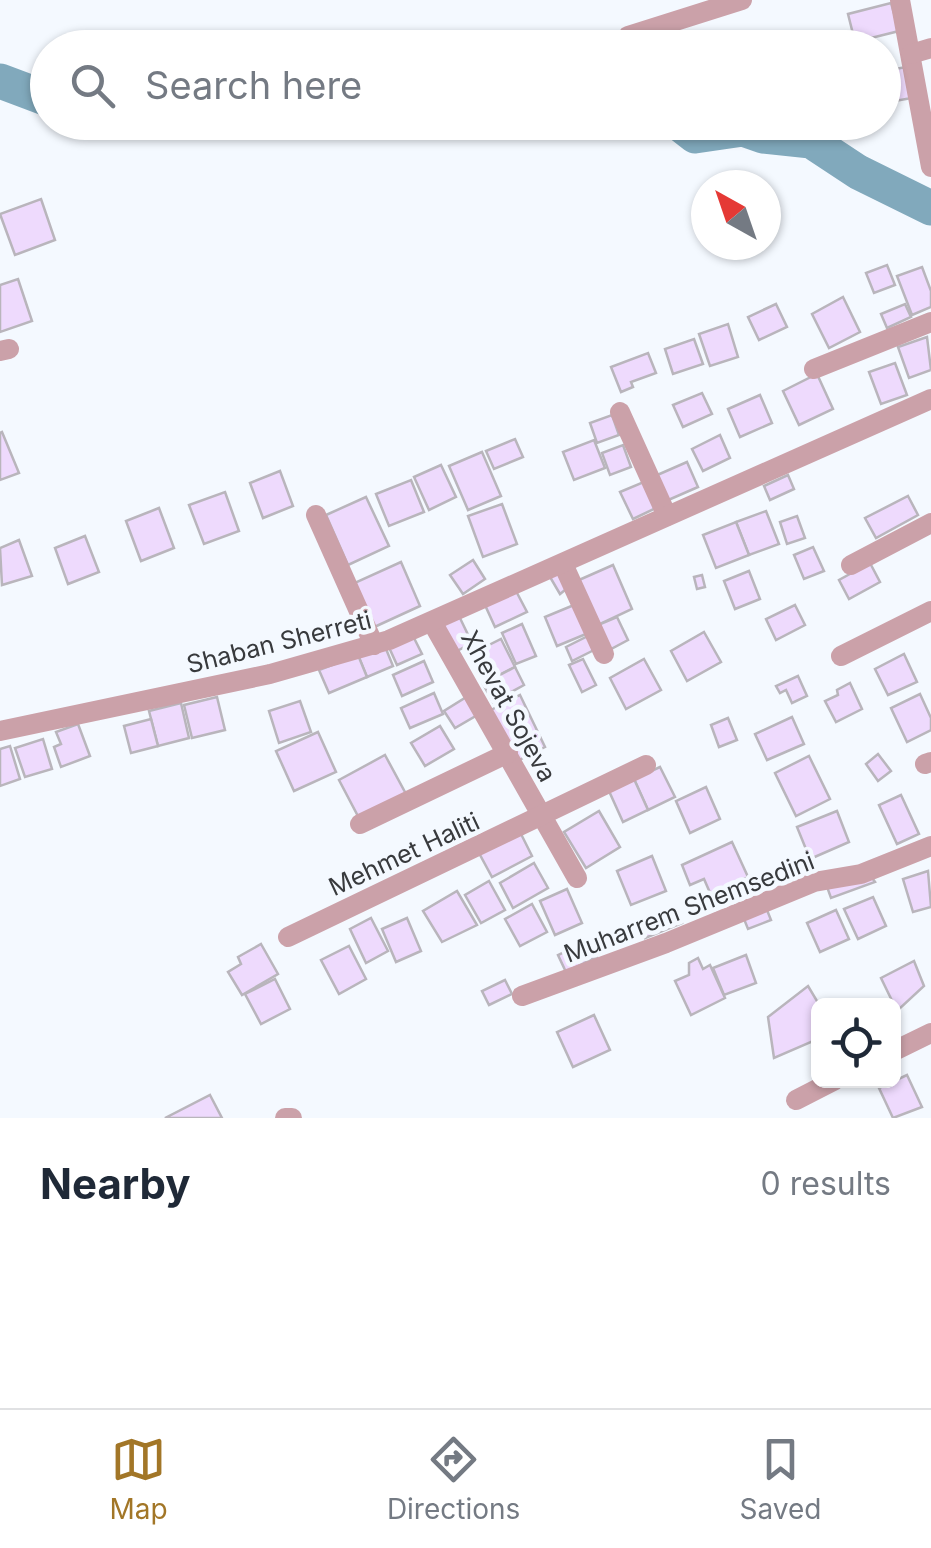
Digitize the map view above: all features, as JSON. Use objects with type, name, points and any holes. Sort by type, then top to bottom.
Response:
[{"type":"street","points":[[647,30],[742,0]]},
{"type":"street","points":[[900,0],[921,51],[931,167]]},
{"type":"street","points":[[814,369],[931,322]]},
{"type":"street","name":"Shaban Sherreti","points":[[0,731],[270,674],[374,645],[931,399]]},
{"type":"street","points":[[620,412],[667,516]]},
{"type":"street","points":[[316,515],[374,645]]},
{"type":"street","points":[[851,565],[931,523]]},
{"type":"street","points":[[563,564],[604,654]]},
{"type":"street","points":[[840,656],[931,611]]},
{"type":"street","name":"Xhevat Sojeva","points":[[432,622],[577,878]]},
{"type":"street","points":[[360,824],[508,753]]},
{"type":"street","name":"Xhevat Sojeva","points":[[541,816],[646,765]]},
{"type":"street","name":"Mehmet Haliti","points":[[288,937],[541,816]]},
{"type":"street","name":"Muharrem Shemsedini","points":[[522,996],[666,944],[814,882],[861,874],[930,854]]},
{"type":"street","points":[[901,1048],[931,1033]]},
{"type":"street","points":[[796,1100],[819,1088]]},
{"type":"building","points":[[891,3],[899,30],[852,30],[848,14]]},
{"type":"building","points":[[912,66],[917,97],[901,100],[901,68]]},
{"type":"building","points":[[41,199],[55,240],[15,255],[0,214]]},
{"type":"building","points":[[887,265],[895,285],[874,293],[866,273]]},
{"type":"building","points":[[922,267],[931,291],[931,307],[912,315],[897,276]]},
{"type":"building","points":[[18,279],[32,321],[0,332],[0,285]]},
{"type":"building","points":[[843,297],[860,332],[829,348],[812,314]]},
{"type":"building","points":[[776,304],[787,327],[759,340],[748,317]]},
{"type":"building","points":[[905,304],[911,317],[887,328],[881,314]]},
{"type":"building","points":[[728,324],[738,357],[710,366],[699,334]]},
{"type":"building","points":[[927,337],[931,370],[909,378],[898,347]]},
{"type":"building","points":[[694,339],[703,364],[673,374],[665,349]]},
{"type":"building","points":[[648,353],[656,373],[631,382],[633,387],[621,392],[611,367]]},
{"type":"building","points":[[895,363],[907,395],[881,404],[869,372]]},
{"type":"building","points":[[817,374],[833,409],[799,425],[783,391]]},
{"type":"building","points":[[702,393],[712,414],[683,427],[673,405]]},
{"type":"building","points":[[760,395],[772,423],[740,437],[728,409]]},
{"type":"building","points":[[612,415],[619,435],[597,443],[590,423]]},
{"type":"building","points":[[0,433],[19,473],[0,480]]},
{"type":"building","points":[[720,435],[730,458],[703,471],[692,449]]},
{"type":"building","points":[[515,439],[523,457],[494,469],[486,451]]},
{"type":"building","points":[[594,440],[605,468],[574,480],[563,452]]},
{"type":"building","points":[[623,445],[631,467],[610,475],[602,453]]},
{"type":"building","points":[[482,452],[501,496],[468,510],[449,466]]},
{"type":"building","points":[[687,462],[698,487],[666,501],[655,476]]},
{"type":"building","points":[[441,465],[456,497],[429,510],[414,477]]},
{"type":"building","points":[[280,471],[293,506],[263,518],[250,483]]},
{"type":"building","points":[[788,475],[794,489],[770,500],[764,486]]},
{"type":"building","points":[[411,480],[424,512],[389,526],[376,494]]},
{"type":"building","points":[[646,481],[658,507],[633,519],[620,492]]},
{"type":"building","points":[[225,492],[239,531],[204,544],[189,505]]},
{"type":"building","points":[[908,496],[918,515],[876,538],[865,518]]},
{"type":"building","points":[[366,497],[389,546],[348,565],[326,515]]},
{"type":"building","points":[[502,504],[517,544],[483,557],[468,516]]},
{"type":"building","points":[[159,508],[174,548],[141,561],[126,521]]},
{"type":"building","points":[[766,511],[779,544],[749,555],[736,522]]},
{"type":"building","points":[[797,516],[805,538],[787,544],[780,522]]},
{"type":"building","points":[[736,522],[749,555],[716,568],[703,535]]},
{"type":"building","points":[[85,536],[99,572],[68,584],[55,548]]},
{"type":"building","points":[[19,540],[32,576],[2,585],[0,548]]},
{"type":"building","points":[[813,547],[824,571],[804,579],[794,555]]},
{"type":"building","points":[[473,560],[485,579],[463,594],[450,575]]},
{"type":"building","points":[[401,562],[420,606],[370,629],[350,585]]},
{"type":"building","points":[[870,563],[880,582],[849,599],[839,580]]},
{"type":"building","points":[[613,565],[632,609],[598,625],[579,580]]},
{"type":"building","points":[[562,571],[570,586],[560,594],[550,577]]},
{"type":"building","points":[[749,571],[760,599],[735,609],[724,581]]},
{"type":"building","points":[[702,575],[705,587],[697,589],[694,577]]},
{"type":"building","points":[[516,591],[527,612],[495,627],[485,605]]},
{"type":"building","points":[[574,605],[586,634],[557,646],[545,617]]},
{"type":"building","points":[[795,605],[805,625],[776,640],[766,619]]},
{"type":"building","points":[[459,616],[472,643],[455,652],[441,625]]},
{"type":"building","points":[[617,617],[628,640],[611,649],[598,625]]},
{"type":"building","points":[[522,624],[536,656],[516,664],[502,633]]},
{"type":"building","points":[[704,632],[721,662],[687,681],[671,651]]},
{"type":"building","points":[[412,634],[422,654],[397,665],[388,645]]},
{"type":"building","points":[[588,636],[594,650],[572,661],[566,647]]},
{"type":"building","points":[[501,639],[515,667],[491,679],[477,651]]},
{"type":"building","points":[[384,644],[393,666],[367,677],[358,655]]},
{"type":"building","points":[[904,654],[917,682],[888,695],[875,669]]},
{"type":"building","points":[[358,655],[367,677],[329,693],[319,670]]},
{"type":"building","points":[[583,659],[596,685],[582,692],[569,665]]},
{"type":"building","points":[[644,659],[661,690],[626,709],[610,678]]},
{"type":"building","points":[[424,661],[433,682],[402,696],[393,675]]},
{"type":"building","points":[[515,667],[524,685],[493,702],[483,684]]},
{"type":"building","points":[[798,676],[807,696],[792,703],[786,690],[780,693],[776,686]]},
{"type":"building","points":[[850,683],[862,709],[836,722],[825,701]]},
{"type":"building","points":[[434,693],[443,714],[410,728],[401,708]]},
{"type":"building","points":[[920,694],[931,718],[931,730],[907,742],[891,708]]},
{"type":"building","points":[[520,695],[545,747],[517,761],[491,710]]},
{"type":"building","points":[[468,696],[479,714],[455,728],[444,711]]},
{"type":"building","points":[[217,697],[225,730],[192,738],[184,705]]},
{"type":"building","points":[[300,701],[311,732],[279,743],[269,711]]},
{"type":"building","points":[[181,703],[189,738],[158,746],[149,711]]},
{"type":"building","points":[[792,717],[804,744],[767,760],[755,734]]},
{"type":"building","points":[[728,718],[737,740],[719,747],[711,725]]},
{"type":"building","points":[[151,719],[158,746],[131,753],[124,726]]},
{"type":"building","points":[[78,724],[90,756],[61,767],[54,747],[61,744],[56,732]]},
{"type":"building","points":[[440,726],[454,749],[425,766],[411,743]]},
{"type":"building","points":[[318,732],[336,772],[294,791],[276,751]]},
{"type":"building","points":[[43,739],[52,769],[25,777],[15,748]]},
{"type":"building","points":[[10,746],[20,779],[0,786],[0,749]]},
{"type":"building","points":[[878,754],[891,771],[878,781],[866,764]]},
{"type":"building","points":[[385,755],[406,794],[359,818],[339,780]]},
{"type":"building","points":[[809,756],[830,799],[796,816],[775,773]]},
{"type":"building","points":[[660,767],[675,797],[648,810],[634,779]]},
{"type":"building","points":[[634,779],[648,810],[623,822],[609,791]]},
{"type":"building","points":[[706,787],[720,819],[690,833],[676,801]]},
{"type":"building","points":[[901,795],[919,834],[897,844],[879,805]]},
{"type":"building","points":[[599,811],[620,847],[586,868],[564,832]]},
{"type":"building","points":[[837,811],[849,842],[810,859],[797,827]]},
{"type":"building","points":[[520,832],[532,856],[492,877],[479,853]]},
{"type":"building","points":[[732,842],[748,877],[711,895],[704,879],[690,885],[682,865]]},
{"type":"building","points":[[652,856],[666,891],[631,905],[617,871]]},
{"type":"building","points":[[534,863],[548,888],[513,908],[500,883]]},
{"type":"building","points":[[928,871],[931,907],[913,912],[903,879]]},
{"type":"building","points":[[870,875],[875,882],[831,898],[826,884]]},
{"type":"building","points":[[489,881],[505,910],[481,923],[465,895]]},
{"type":"building","points":[[567,889],[582,923],[555,935],[540,901]]},
{"type":"building","points":[[457,891],[477,925],[442,942],[423,911]]},
{"type":"building","points":[[873,897],[886,926],[858,939],[844,909]]},
{"type":"building","points":[[532,904],[547,932],[520,946],[505,919]]},
{"type":"building","points":[[765,905],[771,920],[748,929],[742,914]]},
{"type":"building","points":[[677,909],[682,923],[645,938],[640,925]]},
{"type":"building","points":[[836,910],[849,939],[820,952],[807,923]]},
{"type":"building","points":[[371,918],[388,951],[366,963],[350,929]]},
{"type":"building","points":[[407,918],[421,951],[396,962],[382,929]]},
{"type":"building","points":[[589,940],[597,957],[566,972],[558,955]]},
{"type":"building","points":[[261,944],[278,974],[242,995],[228,972],[241,964],[238,957]]},
{"type":"building","points":[[349,946],[366,979],[339,994],[321,960]]},
{"type":"building","points":[[746,955],[756,983],[724,995],[713,968]]},
{"type":"building","points":[[698,958],[703,969],[710,965],[725,998],[691,1015],[675,981],[689,975],[689,963]]},
{"type":"building","points":[[914,961],[924,986],[901,1007],[901,998],[891,998],[881,978]]},
{"type":"building","points":[[275,979],[290,1009],[261,1024],[245,994]]},
{"type":"building","points":[[505,980],[512,994],[489,1005],[482,991]]},
{"type":"building","points":[[808,986],[815,998],[811,998],[811,1042],[774,1058],[768,1017]]},
{"type":"building","points":[[594,1015],[610,1050],[573,1067],[557,1032]]},
{"type":"building","points":[[907,1075],[922,1107],[893,1118],[879,1088],[901,1088],[901,1078]]},
{"type":"building","points":[[210,1095],[222,1118],[165,1118]]},
{"type":"waterway","points":[[0,81],[30,92]]},
{"type":"waterway","points":[[801,140],[811,141],[858,172],[931,208]]}]
